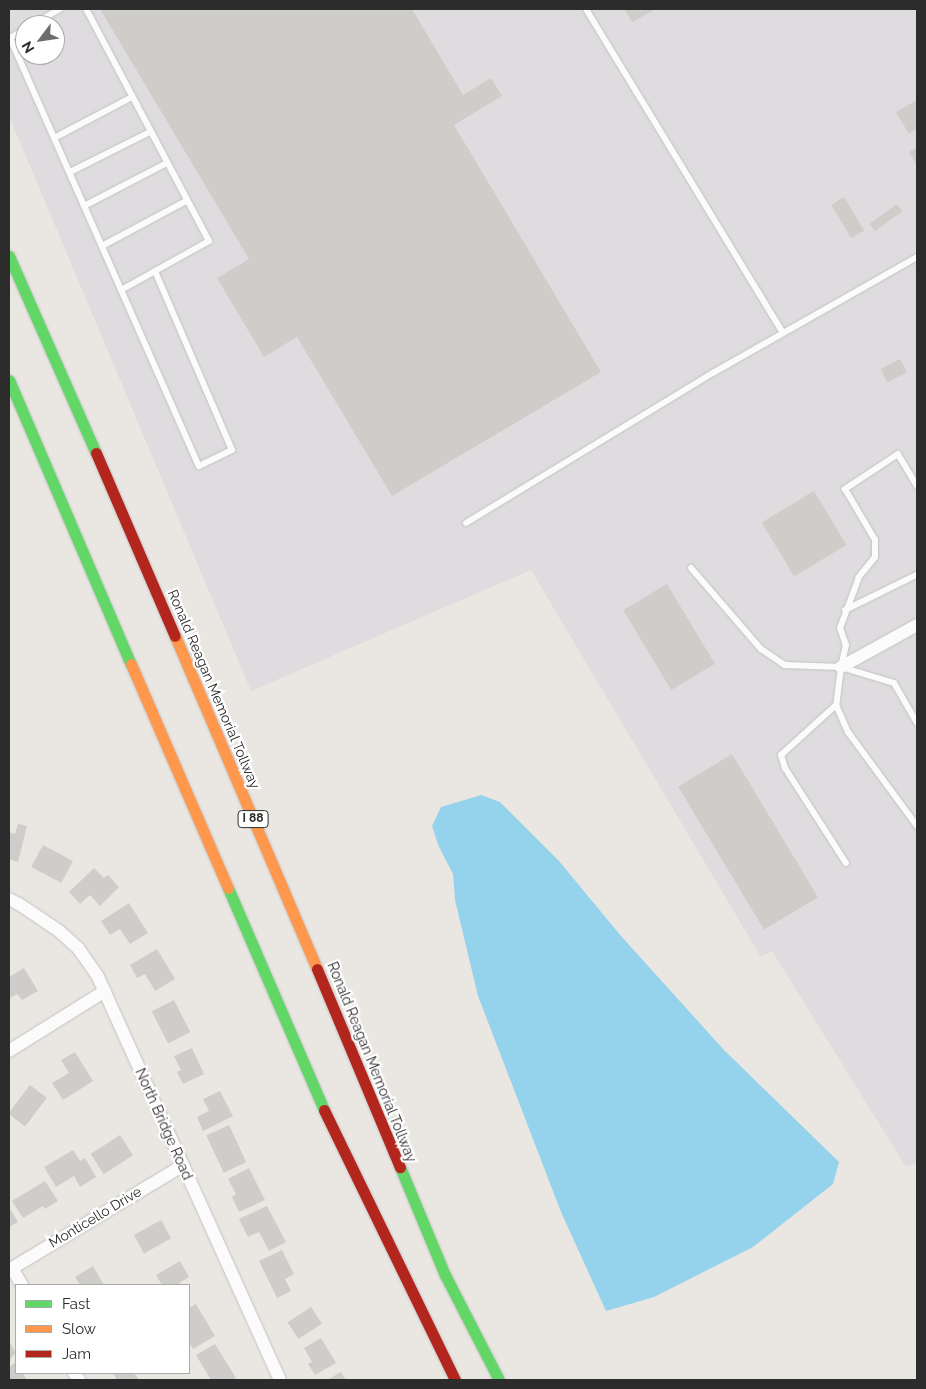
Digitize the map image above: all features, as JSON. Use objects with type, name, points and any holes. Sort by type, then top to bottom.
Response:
[{"type":"highway","name":"Ronald Reagan Memorial Tollway","points":[[9,256],[87,432],[316,966],[445,1275],[499,1380]]},
{"type":"highway","points":[[9,380],[334,1133],[455,1380]]},
{"type":"street","points":[[841,667],[917,625]]},
{"type":"street","name":"North Bridge Road","points":[[9,900],[48,922],[65,937],[98,977],[280,1380]]},
{"type":"street","points":[[9,1051],[105,991]]},
{"type":"street","name":"Monticello Drive","points":[[10,1269],[182,1166]]},
{"type":"street","points":[[10,1269],[21,1284]]},
{"type":"lane","points":[[86,9],[166,164],[209,241],[121,290]]},
{"type":"lane","points":[[586,9],[783,333]]},
{"type":"lane","points":[[15,35],[10,38],[15,49]]},
{"type":"lane","points":[[22,65],[199,466],[232,450],[155,271]]},
{"type":"lane","points":[[54,138],[132,97]]},
{"type":"lane","points":[[70,172],[150,132]]},
{"type":"lane","points":[[84,206],[166,164]]},
{"type":"lane","points":[[102,246],[186,201]]},
{"type":"lane","points":[[466,523],[712,373],[917,257]]},
{"type":"lane","points":[[917,486],[898,454],[845,488],[875,540],[874,557],[859,577],[845,610],[840,628],[846,645],[836,705],[848,732],[917,826]]},
{"type":"lane","points":[[691,568],[761,649],[785,665],[841,667],[894,683],[917,723]]},
{"type":"lane","points":[[845,610],[916,575]]},
{"type":"lane","points":[[836,705],[781,755],[785,768],[846,863]]},
{"type":"shaded area","points":[[9,9],[917,9],[917,1162],[906,1167],[772,951],[761,957],[531,570],[251,691],[9,116]]},
{"type":"water","points":[[481,795],[500,802],[559,861],[621,936],[724,1050],[839,1162],[833,1184],[753,1247],[654,1297],[606,1311],[561,1212],[478,996],[455,900],[453,874],[439,847],[432,826],[441,807]]},
{"type":"building","points":[[100,9],[412,9],[463,95],[491,78],[502,96],[454,125],[601,372],[392,496],[297,337],[264,357],[217,278],[249,259]]},
{"type":"building","points":[[624,9],[656,9],[632,22]]},
{"type":"building","points":[[917,100],[917,129],[909,134],[896,112]]},
{"type":"building","points":[[917,147],[917,166],[909,152]]},
{"type":"building","points":[[844,197],[864,230],[851,238],[831,205]]},
{"type":"building","points":[[897,204],[902,211],[875,231],[869,224]]},
{"type":"building","points":[[900,359],[907,372],[888,383],[881,369]]},
{"type":"building","points":[[814,491],[846,545],[794,576],[762,522]]},
{"type":"building","points":[[667,584],[715,664],[671,690],[623,610]]},
{"type":"building","points":[[732,754],[818,897],[764,930],[678,786]]},
{"type":"building","points":[[18,824],[27,826],[18,862],[9,859],[9,832],[15,834]]},
{"type":"building","points":[[43,845],[73,861],[61,883],[31,867]]},
{"type":"building","points":[[94,868],[104,878],[108,875],[119,887],[100,906],[90,895],[80,904],[69,892]]},
{"type":"building","points":[[129,903],[148,933],[130,944],[120,929],[110,935],[101,921]]},
{"type":"building","points":[[157,949],[175,979],[155,991],[145,974],[137,978],[130,965]]},
{"type":"building","points":[[24,968],[38,991],[22,1000],[17,994],[10,998],[9,977]]},
{"type":"building","points":[[174,1000],[190,1032],[168,1043],[152,1011]]},
{"type":"building","points":[[192,1048],[204,1074],[183,1084],[177,1072],[181,1070],[174,1056]]},
{"type":"building","points":[[75,1052],[93,1081],[63,1100],[52,1083],[69,1073],[61,1060]]},
{"type":"building","points":[[30,1085],[47,1098],[25,1126],[9,1113]]},
{"type":"building","points":[[220,1091],[233,1116],[203,1131],[197,1117],[209,1111],[203,1099]]},
{"type":"building","points":[[229,1125],[246,1162],[224,1173],[206,1136]]},
{"type":"building","points":[[120,1135],[133,1155],[104,1174],[91,1154]]},
{"type":"building","points":[[73,1150],[80,1161],[85,1158],[96,1177],[80,1187],[74,1176],[56,1187],[44,1167]]},
{"type":"building","points":[[249,1168],[265,1200],[239,1212],[232,1197],[236,1194],[228,1179]]},
{"type":"building","points":[[45,1181],[58,1201],[45,1209],[43,1206],[23,1218],[12,1201]]},
{"type":"building","points":[[267,1206],[286,1242],[269,1251],[259,1232],[248,1237],[239,1219]]},
{"type":"building","points":[[9,1207],[18,1222],[9,1227]]},
{"type":"building","points":[[161,1220],[171,1238],[144,1253],[134,1235]]},
{"type":"building","points":[[282,1250],[294,1274],[285,1279],[291,1291],[277,1298],[259,1261]]},
{"type":"building","points":[[180,1261],[189,1277],[180,1284],[161,1284],[156,1275]]},
{"type":"building","points":[[93,1266],[103,1284],[79,1284],[75,1277]]},
{"type":"building","points":[[196,1304],[215,1336],[193,1349],[190,1344],[190,1307]]},
{"type":"building","points":[[311,1307],[322,1324],[298,1339],[288,1322]]},
{"type":"building","points":[[321,1338],[336,1363],[315,1375],[308,1364],[312,1362],[304,1348]]},
{"type":"building","points":[[9,1341],[15,1354],[9,1360]]},
{"type":"building","points":[[215,1344],[236,1378],[231,1380],[211,1380],[196,1355]]},
{"type":"building","points":[[15,1363],[15,1374],[24,1374],[27,1380],[9,1380],[9,1367]]},
{"type":"building","points":[[341,1372],[346,1380],[327,1380]]},
{"type":"building","points":[[114,1374],[135,1374],[139,1380],[117,1380]]},
{"type":"traffic: fast","points":[[9,256],[96,453]]},
{"type":"traffic: fast","points":[[9,380],[131,664]]},
{"type":"traffic: fast","points":[[228,888],[324,1110]]},
{"type":"traffic: fast","points":[[400,1167],[445,1275],[499,1380]]},
{"type":"traffic: slow","points":[[175,636],[317,969]]},
{"type":"traffic: slow","points":[[131,664],[228,888]]},
{"type":"traffic: jam","points":[[96,453],[175,636]]},
{"type":"traffic: jam","points":[[317,969],[400,1167]]},
{"type":"traffic: jam","points":[[324,1110],[455,1380]]}]
